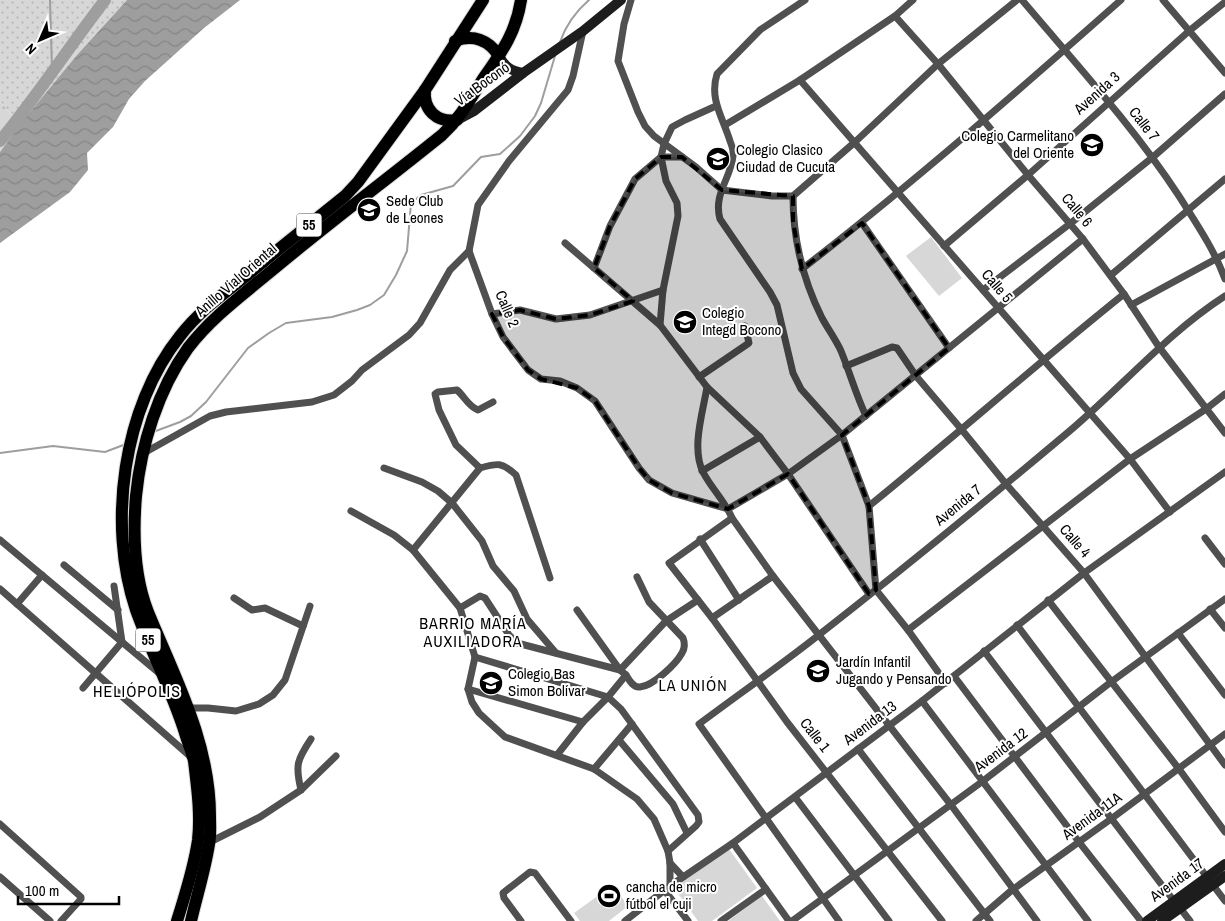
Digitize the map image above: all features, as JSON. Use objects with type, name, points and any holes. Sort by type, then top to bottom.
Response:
[{"type":"highway","name":"Anillo Vial Oriental","points":[[177,921],[193,865],[198,838],[198,797],[193,759],[185,732],[176,704],[136,608],[128,576],[124,542],[124,493],[134,425],[146,393],[164,358],[175,342],[206,308],[345,196],[358,182],[425,90],[483,0]]},
{"type":"highway","name":"Anillo Vial Oriental","points":[[191,921],[210,842],[210,800],[207,774],[199,738],[147,608],[140,577],[134,523],[142,454],[154,413],[176,366],[213,320],[442,135],[457,120],[509,39],[516,22],[521,0]]},
{"type":"highway","points":[[455,41],[469,37],[484,41],[499,56]]},
{"type":"highway","points":[[425,90],[425,103],[432,114],[444,120],[457,120]]},
{"type":"main road","name":"Vía Boconó","points":[[457,120],[474,111],[523,73],[583,31],[621,0]]},
{"type":"main road","name":"Vía Boconó","points":[[499,56],[508,68],[515,72],[523,73]]},
{"type":"main road","name":"Avenida 17","points":[[1147,921],[1177,905],[1210,881],[1225,864]]},
{"type":"main road","name":"Avenida 17","points":[[1210,881],[1225,876]]},
{"type":"main road","name":"Avenida 17","points":[[1162,921],[1177,905]]},
{"type":"street","points":[[631,0],[624,24],[618,61],[645,126],[654,136],[696,167],[722,190],[757,196],[793,196],[855,142],[938,64],[1017,0]]},
{"type":"street","points":[[805,0],[760,30],[720,69],[714,81],[716,106],[733,149],[733,157],[717,209],[720,220],[777,305],[793,373],[801,390],[842,436],[869,506],[872,592]]},
{"type":"street","points":[[725,125],[800,80],[895,16],[913,0]]},
{"type":"street","name":"Calle 7","points":[[1022,0],[1153,157],[1217,258],[1225,279]]},
{"type":"street","points":[[802,269],[862,223],[984,120],[1121,0]]},
{"type":"street","points":[[1163,0],[1225,73]]},
{"type":"street","name":"Avenida 3","points":[[944,246],[1028,175],[1189,30],[1225,2]]},
{"type":"street","name":"Calle 6","points":[[895,16],[938,64],[1028,175],[1083,238],[1111,275],[1159,347],[1225,433]]},
{"type":"street","points":[[142,454],[210,416],[226,412],[312,402],[334,395],[352,382],[362,370],[409,335],[420,323],[450,270],[469,251],[478,204],[509,161],[568,90],[583,31]]},
{"type":"street","name":"Calle 5","points":[[800,80],[1130,459],[1170,512]]},
{"type":"street","points":[[983,290],[1153,157],[1225,94]]},
{"type":"street","points":[[654,136],[716,106]]},
{"type":"street","points":[[660,325],[663,290],[678,216],[677,203],[666,181],[661,157],[664,144],[672,127]]},
{"type":"street","points":[[594,268],[610,226],[635,179],[661,157],[682,157]]},
{"type":"street","points":[[1111,275],[1225,179]]},
{"type":"street","points":[[793,196],[793,222],[802,269],[821,316],[840,349],[866,416]]},
{"type":"street","points":[[862,223],[949,348]]},
{"type":"street","points":[[728,509],[788,474],[842,436],[1083,238]]},
{"type":"street","points":[[566,243],[660,325],[707,387],[760,437],[872,592],[908,630],[946,683]]},
{"type":"street","name":"Calle 2","points":[[469,251],[492,314],[503,337],[528,370],[541,379],[560,381],[578,388],[595,401],[649,480],[672,493],[728,509]]},
{"type":"street","points":[[1131,305],[1225,254]]},
{"type":"street","points":[[492,314],[520,310],[556,319],[590,314],[663,290]]},
{"type":"street","points":[[869,506],[962,430],[1042,360],[1124,294]]},
{"type":"street","name":"Avenida 7","points":[[766,817],[699,724],[819,635],[1006,484],[1090,414],[1159,347],[1205,309],[1225,296]]},
{"type":"street","points":[[699,377],[749,343],[745,326]]},
{"type":"street","name":"Calle 4","points":[[846,366],[892,346],[897,348],[916,376],[1006,484],[1084,573],[1225,765]]},
{"type":"street","points":[[707,387],[696,451],[702,472],[773,576],[890,725],[1037,921]]},
{"type":"street","points":[[480,468],[456,445],[439,410],[435,394],[457,390],[469,405],[478,410],[493,402]]},
{"type":"street","points":[[908,630],[1130,459],[1206,409],[1225,394]]},
{"type":"street","points":[[702,472],[760,437]]},
{"type":"street","points":[[413,550],[480,468],[493,464],[504,465],[516,475],[550,578]]},
{"type":"street","points":[[384,468],[422,482],[438,491],[452,503],[482,541],[493,566],[514,591],[527,619],[557,653]]},
{"type":"street","name":"Avenida 13","points":[[625,921],[635,918],[667,889],[733,843],[946,683],[1084,573],[1225,472]]},
{"type":"street","points":[[351,512],[394,535],[413,550],[460,608],[475,657],[468,689],[472,702],[479,713],[505,737],[594,770],[637,799],[654,820],[668,851],[670,863],[667,889],[688,921]]},
{"type":"street","points":[[732,518],[700,540],[739,600]]},
{"type":"street","points":[[1205,538],[1225,564]]},
{"type":"street","points":[[0,540],[164,677]]},
{"type":"street","name":"Calle 1","points":[[700,540],[669,563],[712,618],[787,722],[942,921]]},
{"type":"street","points":[[64,565],[118,610]]},
{"type":"street","points":[[17,604],[42,574]]},
{"type":"street","points":[[712,618],[773,576]]},
{"type":"street","points":[[576,610],[633,685],[640,687],[652,682],[670,667],[683,652],[685,644],[683,638],[649,602],[637,577]]},
{"type":"street","points":[[83,688],[122,642],[114,586]]},
{"type":"street","points":[[0,589],[193,759]]},
{"type":"street","points":[[460,608],[480,596],[485,598],[509,636],[517,643],[620,670]]},
{"type":"street","points":[[234,598],[252,610],[265,608],[304,626]]},
{"type":"street","name":"Avenida 12","points":[[791,921],[951,805],[1145,657],[1225,599]]},
{"type":"street","points":[[620,670],[666,621],[698,600]]},
{"type":"street","points":[[1048,600],[1179,769],[1225,832]]},
{"type":"street","points":[[188,708],[236,711],[260,704],[273,695],[285,680],[310,606]]},
{"type":"street","points":[[1210,609],[1225,628]]},
{"type":"street","points":[[1017,625],[1225,901]]},
{"type":"street","points":[[1178,633],[1225,695]]},
{"type":"street","points":[[135,653],[139,651],[148,639]]},
{"type":"street","points":[[984,651],[1190,921]]},
{"type":"street","points":[[475,657],[608,697],[621,709],[698,815],[699,822],[668,851]]},
{"type":"street","points":[[557,755],[583,722],[608,697],[626,675]]},
{"type":"street","points":[[954,676],[1140,921]]},
{"type":"street","points":[[468,689],[583,722]]},
{"type":"street","points":[[922,701],[1088,921]]},
{"type":"street","points":[[594,770],[632,724]]},
{"type":"street","points":[[173,741],[185,732]]},
{"type":"street","name":"Avenida 11A","points":[[976,921],[1012,890],[1225,734]]},
{"type":"street","points":[[301,790],[297,774],[298,758],[311,739]]},
{"type":"street","points":[[618,740],[672,804],[688,833]]},
{"type":"street","points":[[858,749],[990,921]]},
{"type":"street","points":[[210,842],[260,817],[301,790],[336,756]]},
{"type":"street","points":[[795,797],[889,921]]},
{"type":"street","points":[[766,817],[839,921]]},
{"type":"street","points":[[0,824],[81,897],[61,921]]},
{"type":"street","points":[[733,843],[791,921]]},
{"type":"street","points":[[670,863],[683,877]]},
{"type":"street","points":[[521,921],[504,898],[503,893],[530,872],[535,873],[571,921]]},
{"type":"street","points":[[0,877],[50,921]]},
{"type":"street","points":[[721,921],[766,889]]},
{"type":"highlighted area","points":[[661,157],[682,157],[722,190],[793,196],[793,222],[802,269],[862,223],[949,348],[842,435],[869,506],[876,590],[869,594],[788,474],[728,509],[672,493],[649,480],[595,401],[577,388],[541,379],[528,370],[503,337],[492,314],[520,310],[556,319],[590,315],[633,301],[594,268],[610,226],[635,179]]},
{"type":"green space","points":[[0,0],[127,0],[77,55],[20,124],[0,102]]},
{"type":"green space","points":[[0,102],[20,124],[0,152]]},
{"type":"green space","points":[[931,237],[962,278],[939,296],[906,256]]},
{"type":"green space","points":[[729,849],[757,888],[712,921],[698,921],[674,888]]},
{"type":"green space","name":"cancha de micro fútbol el cuji","points":[[613,885],[628,906],[609,921],[580,921],[574,913]]},
{"type":"green space","points":[[762,896],[780,921],[728,921]]},
{"type":"water","points":[[127,0],[240,0],[204,28],[145,81],[129,99],[113,127],[87,153],[88,170],[70,192],[0,243],[0,152],[20,124],[77,55]]},
{"type":"waterway","points":[[50,0],[52,70]]},
{"type":"waterway","points":[[0,141],[105,0]]},
{"type":"waterway","points":[[560,42],[572,19],[589,0]]},
{"type":"waterway","points":[[153,432],[191,416],[206,402],[248,348],[269,333],[286,323],[332,317],[357,310],[370,305],[384,295],[407,251],[411,203],[421,195],[453,186],[481,157],[500,154],[520,136],[535,116],[541,103],[555,56]]},
{"type":"waterway","points":[[0,453],[53,446],[105,452],[126,444]]},
{"type":"place","name":"Colegio Carmelitano del Oriente","points":[[1092,145]]},
{"type":"place","name":"Colegio Clasico Ciudad de Cucuta","points":[[718,159]]},
{"type":"place","name":"Sede Club de Leones","points":[[369,210]]},
{"type":"place","name":"Colegio Integd Bocono","points":[[685,322]]},
{"type":"place","name":"Jardín Infantil Jugando y Pensando","points":[[818,671]]},
{"type":"place","name":"Colegio Bas Simon Bolívar","points":[[491,683]]},
{"type":"place","name":"cancha de micro fútbol el cuji","points":[[609,896]]},
{"type":"district","name":"BARRIO MARÍA AUXILIADORA","points":[[473,632]]},
{"type":"district","name":"LA UNIÓN","points":[[693,685]]},
{"type":"district","name":"HELIÓPOLIS","points":[[137,691]]}]
